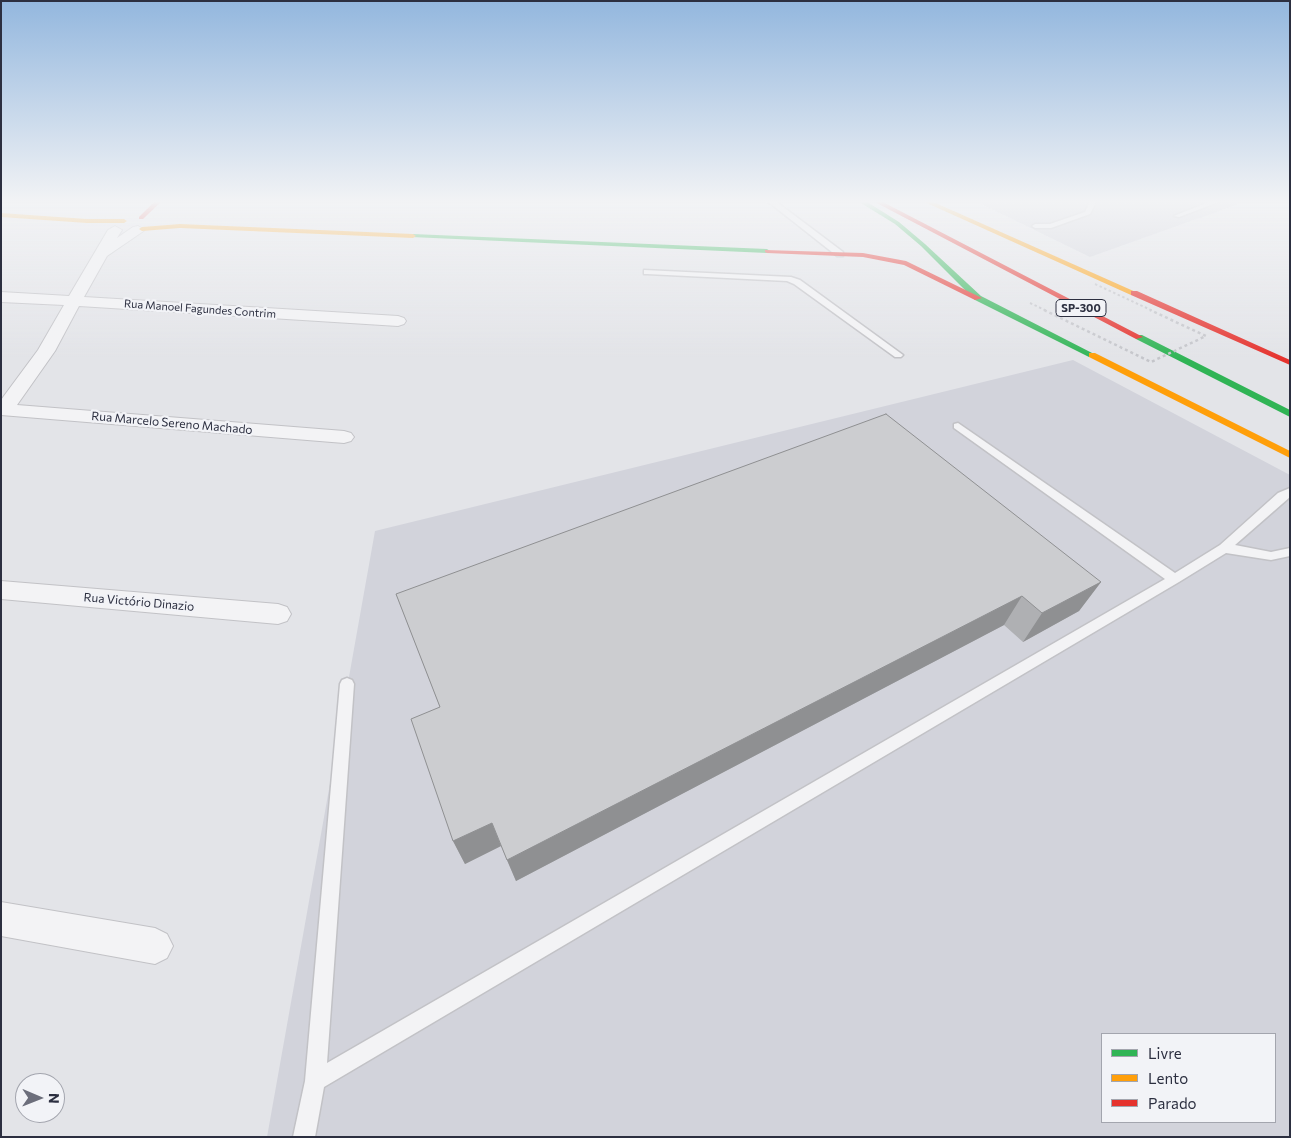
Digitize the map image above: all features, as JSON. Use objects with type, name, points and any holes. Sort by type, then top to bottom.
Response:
[{"type":"main road","points":[[819,253],[863,255],[906,263],[1290,455]]},
{"type":"main road","points":[[863,255],[873,253]]},
{"type":"main road","points":[[926,253],[978,298]]},
{"type":"main road","name":"SP-300","points":[[974,253],[1290,414]]},
{"type":"main road","points":[[1002,253],[1045,275]]},
{"type":"main road","points":[[1046,253],[1290,363]]},
{"type":"street","points":[[3,409],[46,351],[102,254]]},
{"type":"street","name":"Rua Manoel Fagundes Contrim","points":[[1,297],[398,321]]},
{"type":"street","name":"Rua Marcelo Sereno Machado","points":[[3,409],[344,437]]},
{"type":"street","name":"Rua Victório Dinazio","points":[[1,590],[278,614]]},
{"type":"street","points":[[1,919],[155,946]]},
{"type":"lane","points":[[647,272],[798,282],[898,355]]},
{"type":"lane","points":[[958,426],[1175,579]]},
{"type":"lane","points":[[315,1081],[1175,579],[1224,548],[1282,496],[1290,492]]},
{"type":"lane","points":[[1224,548],[1271,556],[1290,552]]},
{"type":"lane","points":[[304,1137],[315,1081],[347,684]]},
{"type":"path","points":[[1030,302],[1151,362],[1206,336],[1095,284]]},
{"type":"shaded area","points":[[1082,253],[1101,253],[1090,257]]},
{"type":"shaded area","points":[[1073,360],[1290,475],[1290,1137],[267,1137],[375,531]]},
{"type":"building","points":[[886,414],[1101,582],[1042,613],[1022,596],[507,860],[492,823],[453,841],[411,719],[440,707],[396,594]]},
{"type":"traffic: fast","points":[[931,253],[978,298],[1092,355]]},
{"type":"traffic: fast","points":[[1139,337],[1290,414]]},
{"type":"traffic: slow","points":[[1043,253],[1134,293]]},
{"type":"traffic: slow","points":[[1092,355],[1290,455]]},
{"type":"traffic: jam","points":[[818,253],[863,255],[906,263],[978,298]]},
{"type":"traffic: jam","points":[[977,253],[1139,337]]},
{"type":"traffic: jam","points":[[1134,293],[1290,363]]}]
